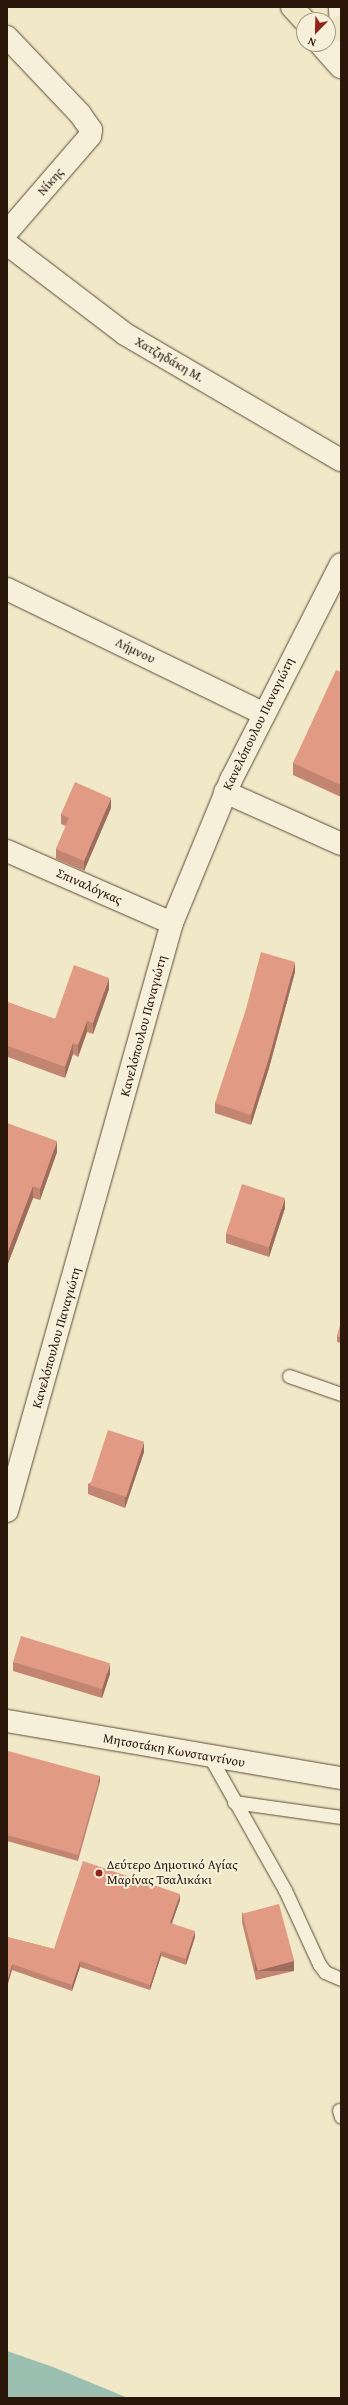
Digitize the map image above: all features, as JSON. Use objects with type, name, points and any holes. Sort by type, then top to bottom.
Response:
[{"type":"street","points":[[340,7],[341,33]]},
{"type":"street","name":"Νίκης","points":[[7,37],[88,122],[91,130],[90,136],[7,232]]},
{"type":"street","points":[[327,52],[341,67]]},
{"type":"street","name":"Χατζηδάκη Μ.","points":[[7,244],[125,334],[341,460]]},
{"type":"street","name":"Κανελόπουλου Παναγιώτη","points":[[7,1511],[172,923],[225,792],[341,564]]},
{"type":"street","name":"Λήμνου","points":[[7,589],[264,714]]},
{"type":"street","points":[[225,792],[341,844]]},
{"type":"street","name":"Σπιναλόγκας","points":[[8,853],[172,923]]},
{"type":"street","name":"Μητσοτάκη Κωνσταντίνου","points":[[7,1721],[210,1758],[341,1778]]},
{"type":"lane","points":[[289,1376],[341,1394]]},
{"type":"lane","points":[[210,1758],[285,1890],[319,1964],[325,1972],[341,1979]]},
{"type":"lane","points":[[234,1802],[341,1817]]},
{"type":"shaded area","points":[[7,2351],[53,2367],[128,2398],[7,2398]]},
{"type":"building","points":[[336,670],[341,672],[341,785],[293,763]]},
{"type":"building","points":[[75,782],[111,798],[84,861],[56,849],[69,818],[61,814]]},
{"type":"building","points":[[261,952],[295,962],[269,1058],[251,1115],[215,1103],[246,1009]]},
{"type":"building","points":[[74,965],[109,978],[93,1023],[87,1021],[78,1045],[73,1043],[65,1067],[8,1046],[7,1049],[7,1002],[55,1019]]},
{"type":"building","points":[[7,1123],[57,1141],[40,1189],[33,1186],[7,1254]]},
{"type":"building","points":[[242,1184],[285,1198],[269,1247],[226,1233]]},
{"type":"building","points":[[341,1323],[341,1338],[337,1336]]},
{"type":"building","points":[[108,1430],[144,1442],[126,1497],[90,1485]]},
{"type":"building","points":[[21,1636],[110,1663],[102,1689],[13,1662]]},
{"type":"building","points":[[8,1751],[100,1776],[78,1855],[7,1835]]},
{"type":"building","points":[[83,1861],[180,1894],[170,1923],[195,1931],[186,1959],[161,1951],[150,1985],[80,1961],[72,1985],[12,1964],[7,1981],[7,1937],[54,1949]]},
{"type":"building","points":[[279,1904],[294,1961],[258,1971],[242,1914]]},
{"type":"place","name":"Δεύτερο Δημοτικό Αγίας Μαρίνας Τσαλικάκι","points":[[99,1873]]}]
